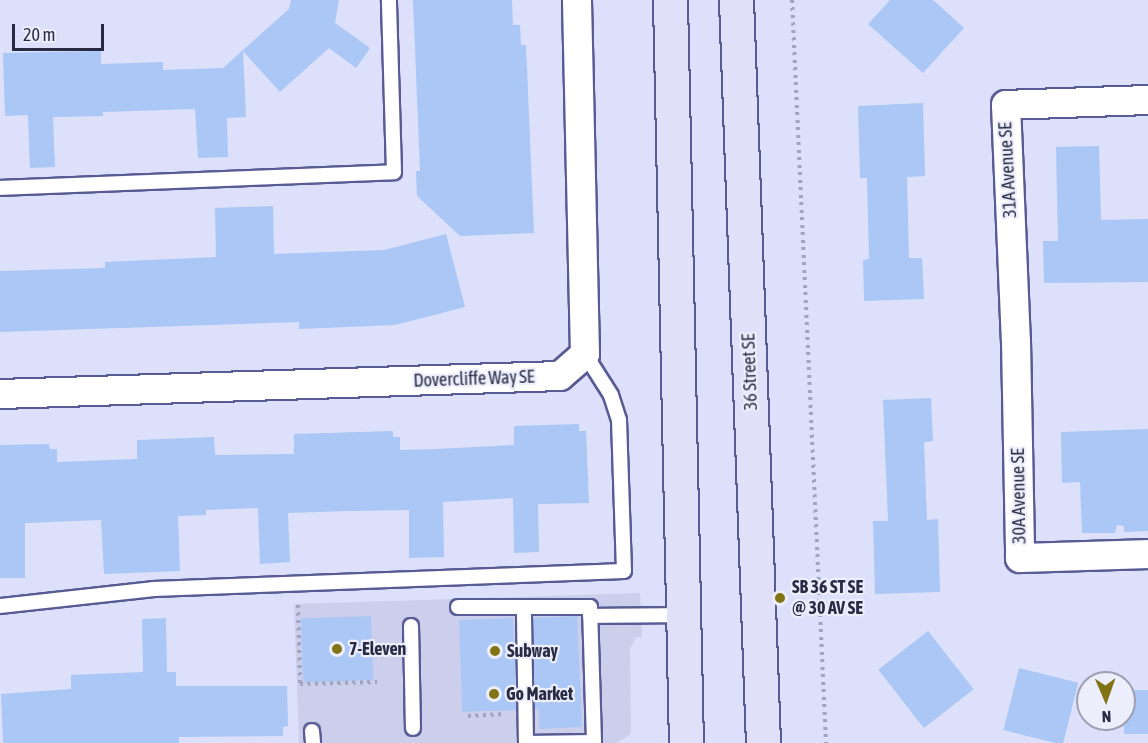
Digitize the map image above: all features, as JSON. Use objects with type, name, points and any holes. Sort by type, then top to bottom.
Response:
[{"type":"main road","points":[[670,0],[687,743]]},
{"type":"main road","name":"36 Street SE","points":[[736,0],[763,743]]},
{"type":"main road","points":[[667,743],[686,689]]},
{"type":"street","points":[[577,0],[585,354]]},
{"type":"street","name":"31A Avenue SE","points":[[1016,341],[1005,105],[1148,100]]},
{"type":"street","name":"30A Avenue SE","points":[[1016,341],[1020,558],[1148,554]]},
{"type":"street","name":"Dovercliffe Way SE","points":[[0,394],[560,376],[585,354]]},
{"type":"lane","points":[[0,188],[394,172],[389,0]]},
{"type":"lane","points":[[0,606],[154,589],[624,571],[619,420],[611,395],[585,354]]},
{"type":"lane","points":[[458,608],[590,607],[585,655],[586,695],[594,742],[526,743],[532,697],[531,657],[524,609]]},
{"type":"lane","points":[[590,616],[684,615]]},
{"type":"lane","points":[[411,626],[413,728]]},
{"type":"path","points":[[792,0],[826,743]]},
{"type":"path","points":[[297,604],[300,684],[376,682]]},
{"type":"shaded area","points":[[640,593],[642,637],[636,637],[630,649],[631,734],[617,743],[299,743],[294,604]]},
{"type":"building","points":[[291,0],[339,0],[335,23],[370,48],[356,68],[329,48],[280,92],[243,51],[246,117],[227,118],[228,157],[198,158],[195,109],[103,112],[103,116],[53,117],[55,167],[30,168],[28,115],[5,116],[3,53],[101,51],[101,64],[163,62],[163,70],[223,68],[289,9]]},
{"type":"building","points":[[413,0],[512,0],[513,25],[520,25],[521,45],[526,45],[534,233],[460,236],[417,196],[416,171],[420,171]]},
{"type":"building","points":[[890,0],[933,0],[964,28],[923,73],[868,24]]},
{"type":"building","points":[[923,103],[925,176],[907,177],[909,258],[922,258],[924,299],[864,301],[863,260],[869,259],[867,178],[860,178],[858,106]]},
{"type":"building","points":[[1099,146],[1101,220],[1148,219],[1148,282],[1044,283],[1043,241],[1058,241],[1056,147]]},
{"type":"building","points":[[273,206],[274,254],[384,250],[446,234],[465,307],[395,325],[299,329],[299,322],[0,332],[0,271],[105,268],[105,262],[216,257],[215,208]]},
{"type":"building","points":[[931,398],[933,441],[924,442],[927,520],[938,519],[940,592],[875,594],[873,521],[888,521],[883,400]]},
{"type":"building","points":[[579,424],[579,431],[586,431],[589,503],[538,504],[539,552],[514,553],[513,498],[443,502],[444,557],[409,558],[409,510],[288,513],[290,562],[260,564],[258,508],[206,510],[206,515],[178,516],[180,571],[104,574],[101,520],[25,523],[25,578],[0,578],[0,445],[49,444],[50,449],[57,449],[57,462],[137,459],[137,440],[214,437],[215,455],[294,454],[294,434],[393,431],[393,437],[400,437],[400,450],[436,449],[514,445],[514,426]]},
{"type":"building","points":[[1148,429],[1148,531],[1124,532],[1124,526],[1117,525],[1115,533],[1082,533],[1080,482],[1062,483],[1061,432]]},
{"type":"building","name":"7-Eleven","points":[[371,616],[373,680],[303,682],[301,618]]},
{"type":"building","points":[[577,616],[582,727],[539,729],[539,709],[534,709],[533,618]]},
{"type":"building","points":[[166,618],[167,672],[176,672],[176,686],[287,686],[288,726],[283,727],[283,736],[179,737],[179,743],[3,743],[1,694],[71,689],[71,675],[143,672],[142,619]]},
{"type":"building","points":[[513,618],[516,710],[462,712],[459,620]]},
{"type":"building","points":[[928,631],[974,689],[924,728],[878,670]]},
{"type":"building","points":[[1019,668],[1076,682],[1076,692],[1063,743],[1004,730]]},
{"type":"building","points":[[1136,690],[1148,690],[1148,734],[1124,734],[1124,731],[1136,731]]},
{"type":"place","name":"SB 36 ST SE @ 30 AV SE","points":[[780,598]]},
{"type":"place","name":"7-Eleven","points":[[337,649]]},
{"type":"place","name":"Subway","points":[[495,651]]},
{"type":"place","name":"Go Market","points":[[494,694]]}]
